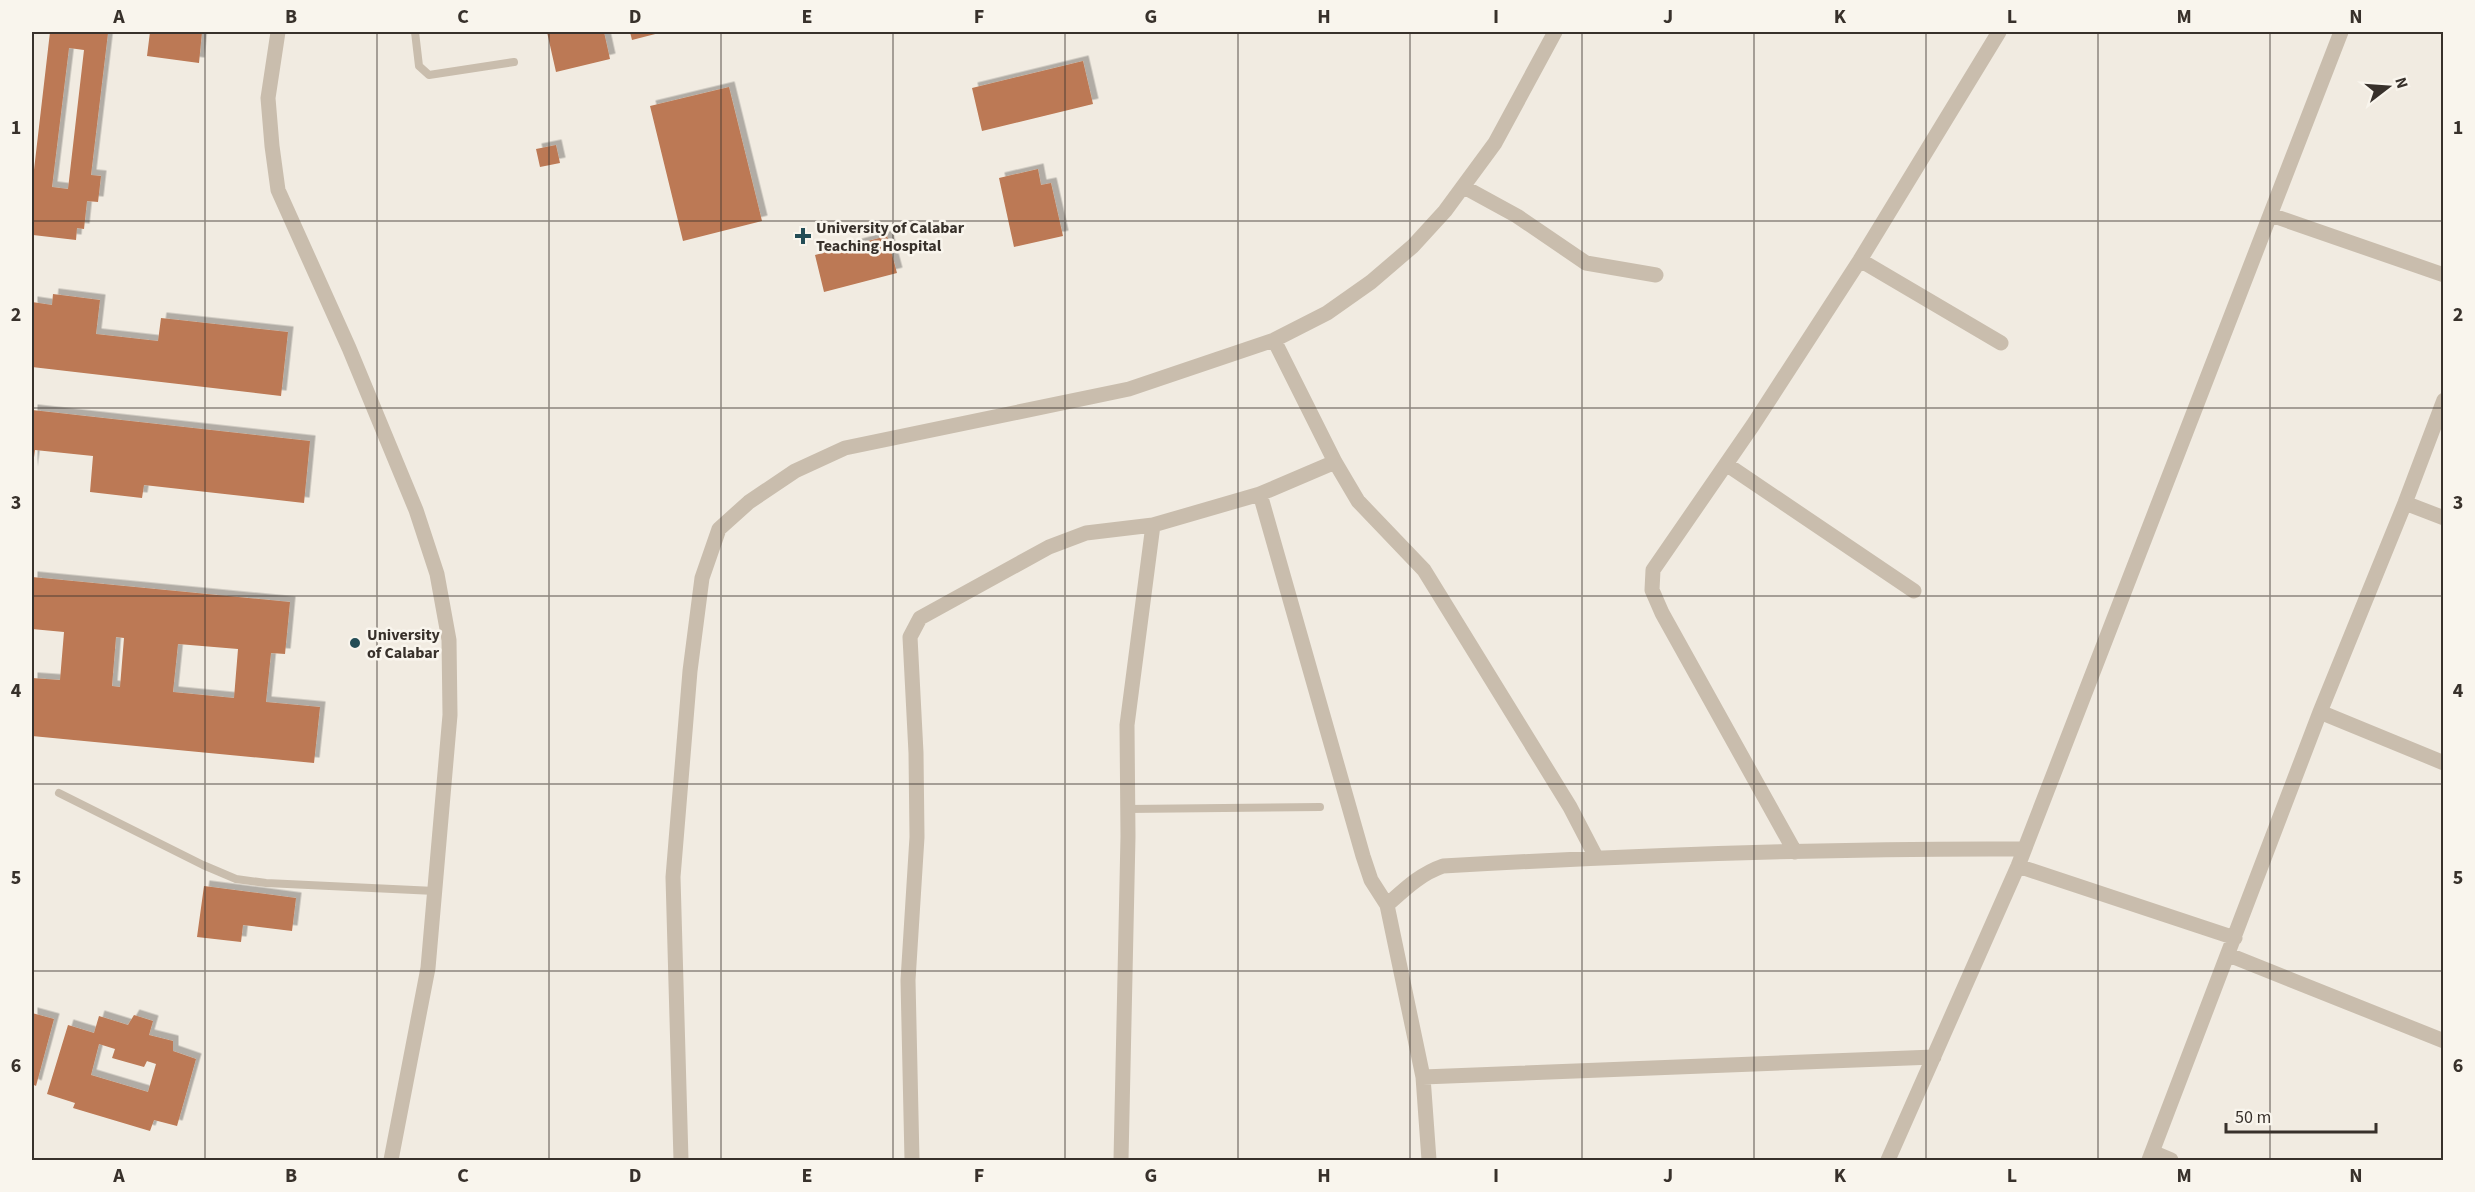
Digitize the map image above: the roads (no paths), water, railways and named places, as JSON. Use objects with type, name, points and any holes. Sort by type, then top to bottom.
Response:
[{"type":"street","points":[[278,32],[268,98],[278,190],[354,359],[416,510],[437,574],[449,640],[450,715],[428,968],[391,1161]]},
{"type":"street","points":[[681,1161],[673,877],[690,671],[702,578],[719,529],[749,502],[795,471],[844,448],[1129,389],[1274,340],[1327,313],[1371,282],[1413,246],[1464,186],[1495,143],[1555,32]]},
{"type":"street","points":[[1795,852],[1662,613],[1652,590],[1653,570],[1726,464],[1860,260],[1999,32]]},
{"type":"street","points":[[1888,1161],[2018,866],[2341,32]]},
{"type":"street","points":[[1464,186],[1517,216],[1586,263],[1656,275]]},
{"type":"street","points":[[2271,215],[2444,275]]},
{"type":"street","points":[[1860,260],[2001,343]]},
{"type":"street","points":[[1274,340],[1335,462],[1358,501],[1424,570],[1569,807],[1596,857]]},
{"type":"street","points":[[2171,1161],[2151,1156],[2320,712],[2444,400]]},
{"type":"street","points":[[912,1161],[908,980],[916,825],[916,753],[910,637],[920,618],[1049,547],[1086,533],[1154,525],[1260,494],[1335,462]]},
{"type":"street","points":[[1726,464],[1914,591]]},
{"type":"street","points":[[1260,494],[1363,856],[1371,880],[1387,905],[1423,1077],[1429,1161]]},
{"type":"street","points":[[2405,503],[2444,518]]},
{"type":"street","points":[[1121,1161],[1127,809],[1126,725],[1154,525]]},
{"type":"street","points":[[2320,712],[2444,763]]},
{"type":"street","points":[[1387,905],[1415,880],[1428,871],[1443,866],[1596,857],[2024,849]]},
{"type":"street","points":[[2018,866],[2235,938]]},
{"type":"street","points":[[2229,955],[2444,1041]]},
{"type":"street","points":[[1423,1077],[1934,1057]]},
{"type":"lane","points":[[415,32],[419,66],[429,75],[514,62]]},
{"type":"lane","points":[[59,793],[202,865],[236,879],[266,883],[435,891]]},
{"type":"lane","points":[[1127,809],[1320,807]]},
{"type":"place","name":"University of Calabar Teaching Hospital","points":[[803,236]]},
{"type":"place","name":"University of Calabar","points":[[355,643]]}]
